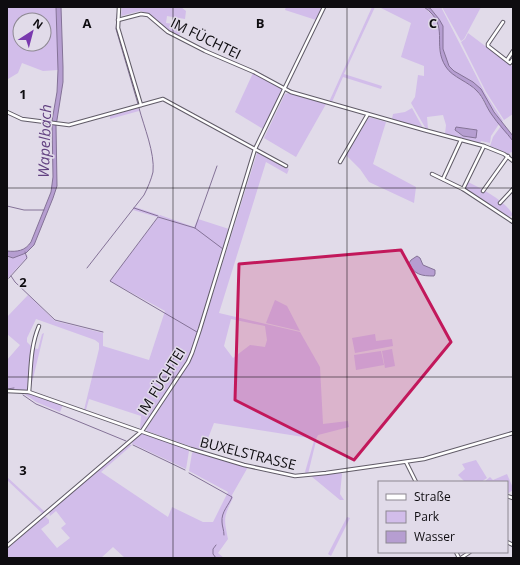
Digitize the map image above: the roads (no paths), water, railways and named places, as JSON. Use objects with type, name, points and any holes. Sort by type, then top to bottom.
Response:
[{"type":"street","points":[[119,7],[118,28],[141,105]]},
{"type":"street","name":"IM FÜCHTEI","points":[[7,546],[142,431],[180,375],[192,353],[255,149],[324,7]]},
{"type":"street","name":"IM FÜCHTEI","points":[[118,20],[141,14],[148,15],[168,32],[205,51],[254,72],[285,89]]},
{"type":"street","points":[[502,22],[488,45],[510,63],[513,59]]},
{"type":"street","points":[[507,60],[513,52]]},
{"type":"street","points":[[285,89],[484,146],[508,156],[513,161]]},
{"type":"street","points":[[7,112],[22,119],[59,124],[74,124],[161,99],[166,100],[286,166]]},
{"type":"street","points":[[340,162],[368,114]]},
{"type":"street","points":[[443,179],[461,140]]},
{"type":"street","points":[[463,189],[484,146]]},
{"type":"street","points":[[483,192],[508,156]]},
{"type":"street","points":[[432,174],[463,189],[512,220]]},
{"type":"street","points":[[500,203],[513,189]]},
{"type":"street","points":[[29,392],[32,348],[34,336],[39,326]]},
{"type":"street","name":"BUXELSTRASSE","points":[[7,391],[29,392],[191,449],[230,461],[291,475],[326,473],[424,459],[513,433]]},
{"type":"street","points":[[406,462],[416,481]]},
{"type":"water","points":[[56,7],[61,7],[63,67],[63,82],[56,126],[57,186],[34,245],[26,253],[13,258],[7,256],[7,251],[20,250],[31,242],[51,192],[53,177],[52,121],[57,92],[58,70]]},
{"type":"water","points":[[424,7],[430,8],[443,26],[443,49],[449,66],[481,89],[494,112],[513,136],[513,141],[494,118],[477,91],[452,74],[446,67],[440,51],[439,28],[437,21]]},
{"type":"water","points":[[456,127],[477,130],[476,138],[463,136],[455,130]]},
{"type":"water","points":[[417,256],[420,258],[423,265],[435,270],[434,276],[422,275],[413,270],[409,263]]},
{"type":"waterway","points":[[118,7],[116,29],[138,104]]},
{"type":"waterway","points":[[87,268],[144,195],[153,172],[149,140],[139,108]]},
{"type":"waterway","points":[[195,228],[217,166]]},
{"type":"waterway","points":[[7,206],[24,210],[44,210]]},
{"type":"waterway","points":[[134,208],[158,216]]},
{"type":"waterway","points":[[197,332],[110,281],[158,217],[195,228],[223,249]]},
{"type":"waterway","points":[[9,278],[27,258],[25,252]]},
{"type":"waterway","points":[[11,276],[15,282],[55,320],[103,332]]},
{"type":"waterway","points":[[7,389],[14,388]]},
{"type":"waterway","points":[[23,395],[36,404],[126,441]]},
{"type":"waterway","points":[[133,445],[185,470]]},
{"type":"waterway","points":[[189,473],[232,497],[222,518],[224,535]]},
{"type":"waterway","points":[[216,545],[213,549],[213,554],[216,558]]},
{"type":"water label","name":"Wapelbach","points":[[44,141]]}]
